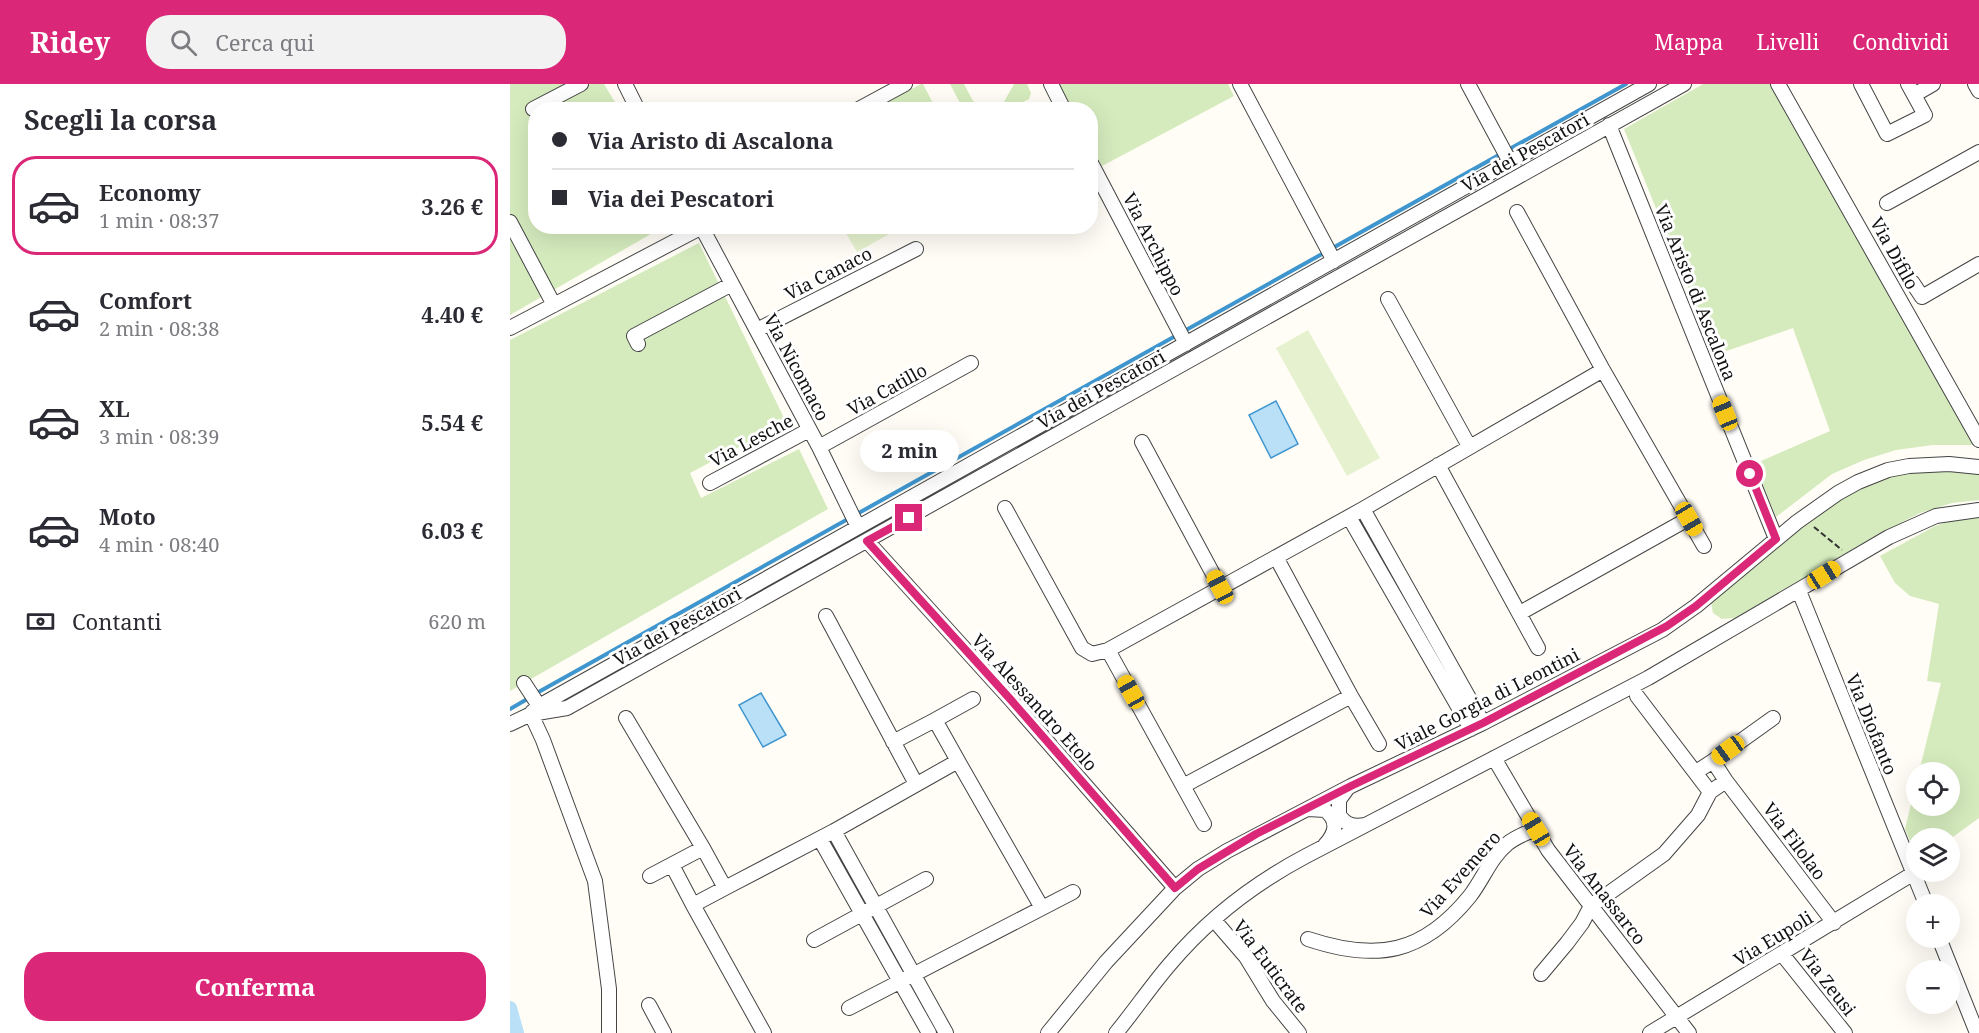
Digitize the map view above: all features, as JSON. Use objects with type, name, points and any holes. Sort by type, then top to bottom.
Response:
[{"type":"street","points":[[546,102],[581,84]]},
{"type":"street","points":[[625,84],[634,102]]},
{"type":"street","points":[[872,102],[905,84]]},
{"type":"street","points":[[1051,84],[1060,102]]},
{"type":"street","points":[[1240,84],[1330,254]]},
{"type":"street","points":[[1468,84],[1508,158]]},
{"type":"street","name":"Via dei Pescatori","points":[[510,724],[535,707],[854,520],[1330,254],[1649,84]]},
{"type":"street","name":"Via dei Pescatori","points":[[535,707],[567,708],[1684,84]]},
{"type":"street","name":"Via Difilo","points":[[1778,84],[1979,440]]},
{"type":"street","points":[[1860,84],[1887,134],[1924,115],[1911,89],[1934,84]]},
{"type":"street","points":[[1975,84],[1979,91]]},
{"type":"street","name":"Via Aristo di Ascalona","points":[[1609,125],[1776,539]]},
{"type":"street","points":[[1887,203],[1979,152]]},
{"type":"street","name":"Via Archippo","points":[[1098,176],[1182,337]]},
{"type":"street","points":[[1517,212],[1603,370],[1704,546]]},
{"type":"street","points":[[510,222],[554,305]]},
{"type":"street","points":[[510,328],[689,234]]},
{"type":"street","name":"Via Nicomaco","points":[[706,234],[819,447],[854,520]]},
{"type":"street","name":"Via Canaco","points":[[757,330],[916,249]]},
{"type":"street","points":[[1912,282],[1922,297],[1979,264]]},
{"type":"street","points":[[638,344],[634,336],[732,284]]},
{"type":"street","points":[[1388,299],[1469,446]]},
{"type":"street","name":"Via Catillo","points":[[819,447],[971,363]]},
{"type":"street","points":[[1005,508],[1082,648],[1092,654],[1108,650],[1349,517],[1603,370]]},
{"type":"street","name":"Via Lesche","points":[[710,483],[809,430]]},
{"type":"street","points":[[1142,442],[1220,587]]},
{"type":"street","name":"Viale Gorgia di Leontini","points":[[1048,1033],[1106,962],[1175,888],[1198,869],[1227,851],[1351,786],[1477,726],[1679,619],[1803,518],[1850,486],[1888,470],[1910,466],[1938,464],[1979,467]]},
{"type":"street","points":[[1438,465],[1538,648]]},
{"type":"street","points":[[1363,509],[1418,607],[1439,659],[1477,726]]},
{"type":"street","points":[[1118,1032],[1170,964],[1214,920],[1276,873],[1648,678],[1852,558],[1926,519],[1979,510]]},
{"type":"street","points":[[1349,517],[1405,615],[1439,659]]},
{"type":"street","points":[[1520,613],[1689,519]]},
{"type":"street","name":"Via Alessandro Etolo","points":[[867,541],[1011,700],[1175,888]]},
{"type":"street","points":[[1376,564],[1389,556]]},
{"type":"street","points":[[1276,557],[1379,744]]},
{"type":"street","name":"Via Diofanto","points":[[1799,591],[1906,853]]},
{"type":"street","points":[[1405,615],[1418,607]]},
{"type":"street","points":[[826,616],[916,784]]},
{"type":"street","points":[[1108,650],[1204,824]]},
{"type":"street","points":[[526,685],[535,707],[543,740],[595,881],[609,989],[609,1033]]},
{"type":"street","points":[[1183,786],[1351,696]]},
{"type":"street","points":[[1637,696],[1710,792]]},
{"type":"street","points":[[893,742],[973,699]]},
{"type":"street","points":[[626,718],[725,888]]},
{"type":"street","points":[[1696,772],[1773,718]]},
{"type":"street","points":[[935,720],[1042,908]]},
{"type":"street","name":"Via Anassarco","points":[[1494,758],[1548,850],[1689,1033]]},
{"type":"street","points":[[693,905],[834,831],[958,761]]},
{"type":"street","name":"Via Filolao","points":[[1713,761],[1834,923]]},
{"type":"street","points":[[1541,974],[1567,944],[1591,906],[1664,854],[1698,815],[1710,792],[1726,781]]},
{"type":"street","points":[[1351,786],[1339,800],[1339,815],[1353,826],[1368,824]]},
{"type":"street","points":[[1304,810],[1322,809],[1331,816],[1335,824],[1334,832],[1324,846]]},
{"type":"street","name":"Via Evemero","points":[[1308,939],[1336,948],[1368,953],[1398,948],[1425,938],[1449,918],[1470,895],[1488,871],[1496,855],[1509,843],[1536,829]]},
{"type":"street","points":[[834,831],[946,1033]]},
{"type":"street","points":[[820,838],[929,1033]]},
{"type":"street","points":[[650,876],[703,848]]},
{"type":"street","points":[[672,865],[764,1033]]},
{"type":"street","name":"Via Eupoli","points":[[1650,1033],[1906,878]]},
{"type":"street","points":[[814,940],[926,879]]},
{"type":"street","points":[[849,1008],[1073,892]]},
{"type":"street","name":"Via Euticrate","points":[[1214,920],[1246,957],[1273,1001],[1299,1033]]},
{"type":"street","points":[[1943,948],[1977,1033]]},
{"type":"street","name":"Via Zeusi","points":[[1782,954],[1845,1033]]},
{"type":"street","points":[[603,1033],[609,989]]},
{"type":"street","points":[[649,1005],[664,1033]]},
{"type":"path","points":[[1803,518],[1852,558]]},
{"type":"green space","points":[[510,84],[604,84],[615,102],[528,102],[528,234],[651,234],[510,315]]},
{"type":"green space","points":[[923,84],[932,102],[887,102]]},
{"type":"green space","points":[[950,84],[964,84],[975,102],[959,102]]},
{"type":"green space","points":[[1014,84],[1027,84],[1031,93],[1029,99],[1023,102],[1004,102]]},
{"type":"green space","points":[[1059,84],[1228,84],[1234,96],[1102,166],[1098,158],[1098,102],[1068,102]]},
{"type":"green space","points":[[1703,84],[1776,84],[1976,445],[1933,445],[1896,450],[1864,460],[1832,474],[1776,517],[1754,464],[1830,431],[1793,328],[1715,355],[1624,129]]},
{"type":"green space","points":[[846,234],[889,234],[857,252]]},
{"type":"green space","points":[[699,243],[786,422],[690,473],[701,498],[799,449],[828,509],[510,691],[510,340]]},
{"type":"green space","points":[[1308,330],[1380,458],[1347,476],[1276,348]]},
{"type":"green space","points":[[1945,467],[1979,470],[1979,500],[1952,503],[1920,513],[1875,536],[1735,618],[1722,619],[1713,613],[1711,603],[1717,594],[1787,536],[1864,482],[1894,473]]},
{"type":"green space","points":[[1963,517],[1979,517],[1979,818],[1960,832],[1960,828],[1906,828],[1906,831],[1905,829],[1908,816],[1960,816],[1960,762],[1921,762],[1941,683],[1927,681],[1939,604],[1910,596],[1895,583],[1880,556],[1935,526]]},
{"type":"water","points":[[1276,401],[1298,444],[1271,458],[1249,415]]},
{"type":"water","points":[[761,693],[786,735],[763,747],[739,705]]},
{"type":"waterway","points":[[535,694],[1626,84]]},
{"type":"waterway","points":[[510,709],[529,698]]},
{"type":"waterway","points":[[510,1008],[517,1033]]},
{"type":"route","points":[[909,518],[867,541],[1011,700],[1175,888],[1198,869],[1256,834],[1483,723],[1653,635],[1679,619],[1776,539],[1750,474]]}]
